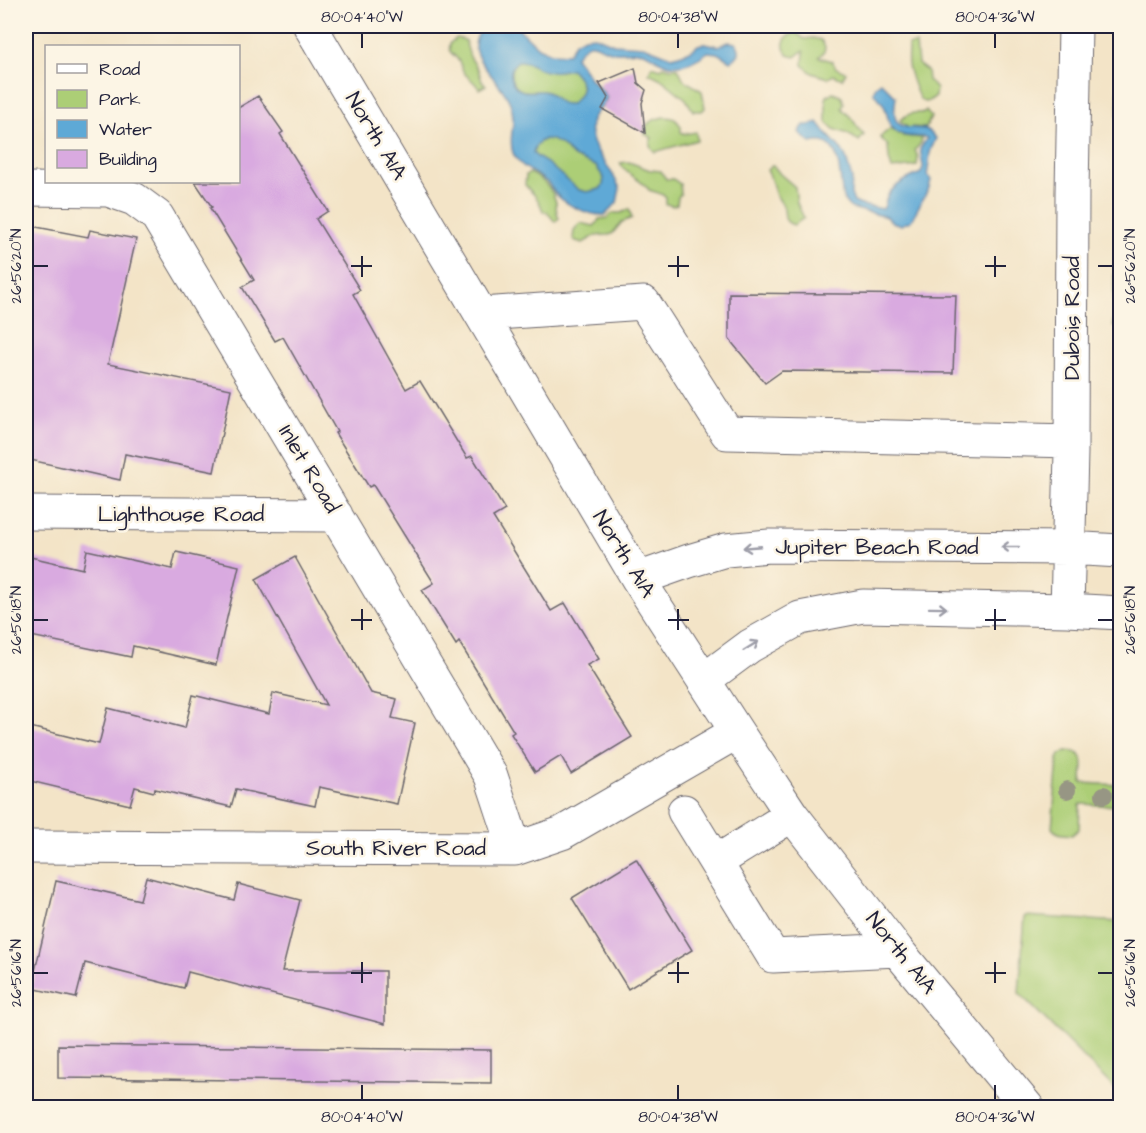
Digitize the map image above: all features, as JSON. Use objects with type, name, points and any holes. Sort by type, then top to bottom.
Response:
[{"type":"street","name":"North A1A","points":[[310,26],[638,579],[792,815],[897,950],[1028,1107]]},
{"type":"street","name":"Dubois Road","points":[[1067,610],[1075,26]]},
{"type":"street","name":"Inlet Road","points":[[26,189],[108,190],[134,199],[157,216],[491,776],[515,849]]},
{"type":"street","points":[[482,314],[644,303],[728,433],[1071,441]]},
{"type":"street","name":"Lighthouse Road","points":[[26,513],[336,515]]},
{"type":"street","name":"Jupiter Beach Road","points":[[638,579],[726,550],[769,546],[1068,548],[1120,551]]},
{"type":"street","points":[[704,680],[746,648],[800,618],[863,606],[1120,613]]},
{"type":"street","name":"South River Road","points":[[26,847],[515,849],[562,833],[737,732]]},
{"type":"street","points":[[684,811],[773,956],[897,950]]},
{"type":"street","points":[[716,862],[792,815]]},
{"type":"green space","points":[[1120,29],[1120,328],[1113,326]]},
{"type":"green space","points":[[795,33],[804,39],[821,40],[825,47],[819,57],[832,61],[836,68],[846,72],[842,79],[834,75],[828,78],[812,73],[803,65],[804,51],[795,57],[788,55],[784,43],[788,36]]},
{"type":"green space","points":[[457,38],[465,40],[470,57],[486,85],[479,89],[450,52],[450,43]]},
{"type":"green space","points":[[916,44],[918,64],[927,71],[928,80],[936,89],[935,97],[927,102],[922,101],[918,95],[908,65],[908,45]]},
{"type":"green space","points":[[518,61],[551,71],[571,69],[581,82],[579,95],[571,104],[566,104],[559,102],[547,92],[519,89],[511,78],[512,68]]},
{"type":"green space","points":[[652,66],[661,69],[664,66],[678,68],[684,80],[702,91],[705,108],[702,111],[693,111],[686,99],[661,79],[649,73]]},
{"type":"green space","points":[[833,92],[842,97],[844,103],[842,108],[864,135],[859,141],[834,129],[826,120],[826,99]]},
{"type":"green space","points":[[926,111],[931,117],[926,128],[912,127],[903,136],[922,138],[915,150],[918,157],[917,166],[892,169],[888,146],[880,137],[891,128],[899,134],[907,127],[900,120],[907,115]]},
{"type":"green space","points":[[664,117],[676,120],[684,134],[696,132],[697,140],[655,152],[650,145],[652,138],[645,134],[645,130],[650,122]]},
{"type":"green space","points":[[545,139],[552,139],[574,157],[596,166],[604,178],[600,189],[587,192],[579,190],[537,157],[533,153],[535,148]]},
{"type":"green space","points":[[629,162],[650,170],[661,171],[666,179],[673,179],[680,184],[681,194],[677,204],[673,206],[666,204],[664,196],[649,190],[620,163]]},
{"type":"green space","points":[[773,165],[795,187],[797,203],[804,218],[794,225],[785,219],[783,206],[775,193],[767,170]]},
{"type":"green space","points":[[530,173],[545,183],[551,191],[556,201],[559,218],[555,222],[547,212],[543,211],[537,199],[525,185],[526,175]]},
{"type":"green space","points":[[629,209],[632,218],[622,222],[612,234],[595,236],[583,243],[573,239],[574,230],[580,223],[594,226],[599,219]]},
{"type":"green space","points":[[1066,751],[1078,753],[1083,760],[1082,783],[1120,785],[1120,806],[1080,804],[1079,829],[1072,835],[1059,833],[1052,828],[1058,759]]},
{"type":"green space","points":[[1025,916],[1120,922],[1120,1094],[1019,993]]},
{"type":"water","points":[[485,26],[516,26],[538,47],[551,53],[568,54],[575,42],[584,37],[595,36],[614,44],[644,46],[672,57],[706,43],[718,46],[729,42],[736,43],[739,52],[736,58],[730,61],[717,53],[708,52],[693,61],[676,66],[661,62],[643,52],[615,52],[594,44],[586,45],[581,49],[575,57],[607,97],[592,120],[592,139],[620,188],[617,203],[605,215],[599,215],[586,212],[566,202],[548,183],[516,158],[511,147],[513,117],[510,103],[478,56],[475,42]],"holes":[[[518,61],[549,72],[571,69],[581,83],[579,95],[571,104],[566,104],[547,92],[519,89],[511,78],[512,68]],[[545,139],[560,144],[574,157],[596,166],[604,178],[600,189],[587,192],[579,190],[537,157],[533,153],[535,148]]]},
{"type":"water","points":[[881,82],[896,97],[895,117],[897,121],[907,128],[926,130],[936,138],[930,153],[927,175],[931,180],[929,188],[911,221],[901,225],[892,222],[887,217],[851,208],[843,196],[838,162],[832,148],[820,142],[811,143],[799,132],[804,125],[818,122],[846,158],[852,178],[851,194],[854,202],[883,209],[888,195],[894,188],[921,173],[923,167],[920,149],[927,138],[903,135],[892,127],[883,104],[873,92]]},
{"type":"building","points":[[635,68],[638,83],[646,90],[642,103],[645,133],[602,109],[608,98],[599,83]]},
{"type":"building","points":[[258,96],[283,132],[280,134],[328,211],[316,219],[360,290],[353,294],[406,389],[420,381],[467,458],[472,456],[505,510],[493,517],[551,611],[565,603],[599,659],[587,665],[632,737],[571,774],[561,756],[535,772],[511,734],[514,732],[459,642],[456,645],[422,590],[434,583],[373,485],[369,487],[335,433],[337,432],[283,337],[275,341],[242,287],[254,280],[196,183],[240,183],[240,107]]},
{"type":"building","points":[[26,225],[88,237],[90,230],[136,239],[108,364],[231,389],[214,472],[125,454],[120,480],[26,459]]},
{"type":"building","points":[[729,293],[956,295],[953,373],[782,371],[765,383],[729,339]]},
{"type":"building","points":[[87,550],[172,569],[176,552],[239,566],[216,665],[133,646],[131,657],[26,635],[26,556],[83,569]]},
{"type":"building","points":[[295,557],[371,693],[397,699],[392,718],[415,723],[397,804],[319,787],[315,806],[236,789],[231,807],[155,789],[154,792],[135,787],[130,805],[26,780],[26,726],[99,744],[108,708],[185,728],[193,695],[269,714],[273,693],[326,705],[256,579]]},
{"type":"building","points":[[636,859],[692,950],[628,989],[572,898]]},
{"type":"building","points":[[146,877],[234,900],[238,884],[300,900],[282,971],[385,971],[385,1024],[188,972],[184,988],[85,963],[76,998],[31,988],[56,881],[140,900]]},
{"type":"building","points":[[58,1045],[491,1050],[491,1083],[58,1078]]}]
